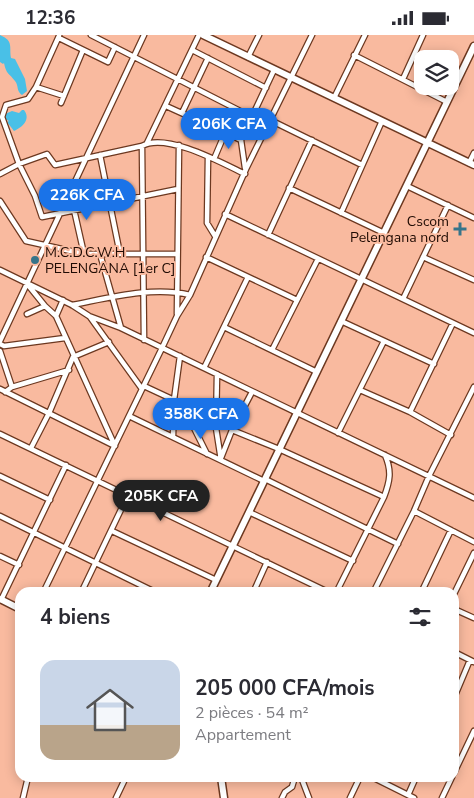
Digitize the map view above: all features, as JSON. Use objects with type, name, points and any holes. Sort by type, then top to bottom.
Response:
[{"type":"street","points":[[91,35],[252,117]]},
{"type":"street","points":[[65,338],[4,346],[0,343],[144,35]]},
{"type":"street","points":[[144,340],[143,196],[145,145],[166,106],[199,35]]},
{"type":"street","points":[[203,35],[472,164],[474,153]]},
{"type":"street","points":[[248,57],[259,35]]},
{"type":"street","points":[[45,587],[177,315],[190,295],[225,214],[312,35]]},
{"type":"street","points":[[334,98],[365,35]]},
{"type":"street","points":[[403,79],[423,35]]},
{"type":"street","points":[[116,47],[108,62],[59,36],[36,87],[28,99],[6,105],[2,123],[35,196],[42,217],[178,189]]},
{"type":"street","points":[[61,103],[83,50]]},
{"type":"street","points":[[192,50],[266,87]]},
{"type":"street","points":[[213,587],[473,50]]},
{"type":"street","points":[[354,55],[447,102]]},
{"type":"street","points":[[182,113],[208,58]]},
{"type":"street","points":[[245,172],[241,140],[274,69]]},
{"type":"street","points":[[36,87],[64,96]]},
{"type":"street","points":[[166,106],[241,140]]},
{"type":"street","points":[[270,120],[362,165]]},
{"type":"street","points":[[341,213],[382,121]]},
{"type":"street","points":[[214,159],[226,133]]},
{"type":"street","points":[[268,235],[312,140]]},
{"type":"street","points":[[0,174],[47,153],[54,165],[145,145],[179,145],[245,172]]},
{"type":"street","points":[[177,315],[179,145]]},
{"type":"street","points":[[100,155],[120,254]]},
{"type":"street","points":[[208,157],[207,223],[215,236]]},
{"type":"street","points":[[407,186],[474,218]]},
{"type":"street","points":[[289,188],[384,233]]},
{"type":"street","points":[[70,193],[84,254]]},
{"type":"street","points":[[0,202],[26,241],[84,254],[177,254]]},
{"type":"street","points":[[403,299],[448,205]]},
{"type":"street","points":[[225,214],[474,333]]},
{"type":"street","points":[[100,254],[121,328]]},
{"type":"street","points":[[206,257],[297,300]]},
{"type":"street","points":[[423,257],[474,280]]},
{"type":"street","points":[[272,350],[318,259]]},
{"type":"street","points":[[0,271],[63,300],[89,315],[121,328],[338,433],[474,496]]},
{"type":"street","points":[[204,368],[248,277]]},
{"type":"street","points":[[27,284],[56,316],[73,357],[115,445]]},
{"type":"street","points":[[72,305],[143,293],[177,292],[190,295]]},
{"type":"street","points":[[56,316],[63,300]]},
{"type":"street","points":[[27,314],[45,306]]},
{"type":"street","points":[[89,315],[143,387],[174,400],[185,410],[208,454]]},
{"type":"street","points":[[341,321],[434,364]]},
{"type":"street","points":[[410,412],[453,323]]},
{"type":"street","points":[[224,327],[317,372]]},
{"type":"street","points":[[338,433],[384,341]]},
{"type":"street","points":[[73,357],[109,342]]},
{"type":"street","points":[[0,351],[12,387]]},
{"type":"street","points":[[173,437],[174,400],[180,356]]},
{"type":"street","points":[[31,448],[69,370],[73,357]]},
{"type":"street","points":[[3,391],[69,370]]},
{"type":"street","points":[[217,374],[216,428],[221,459]]},
{"type":"street","points":[[376,587],[474,387]]},
{"type":"street","points":[[360,390],[410,412],[451,435]]},
{"type":"street","points":[[3,391],[115,445]]},
{"type":"street","points":[[221,459],[232,430],[252,392]]},
{"type":"street","points":[[129,415],[398,544]]},
{"type":"street","points":[[232,430],[279,449],[384,497]]},
{"type":"street","points":[[0,434],[318,587]]},
{"type":"street","points":[[339,587],[384,497],[391,475],[390,466],[385,455]]},
{"type":"street","points":[[15,606],[1,599],[66,465]]},
{"type":"street","points":[[0,476],[50,500]]},
{"type":"street","points":[[84,587],[128,495]]},
{"type":"street","points":[[414,511],[474,542]]},
{"type":"street","points":[[249,512],[353,561]]},
{"type":"street","points":[[0,516],[145,587]]},
{"type":"street","points":[[424,587],[451,529]]},
{"type":"street","points":[[112,531],[216,580]]},
{"type":"street","points":[[457,587],[474,553]]},
{"type":"street","points":[[0,556],[18,565]]},
{"type":"street","points":[[256,587],[267,562]]},
{"type":"street","points":[[459,611],[474,618]]},
{"type":"street","points":[[459,655],[472,661],[459,686]]},
{"type":"street","points":[[459,762],[474,731]]},
{"type":"street","points":[[23,798],[27,782]]},
{"type":"street","points":[[116,798],[124,782]]},
{"type":"street","points":[[222,782],[224,798]]},
{"type":"street","points":[[282,798],[285,792],[292,787],[294,782]]},
{"type":"street","points":[[303,782],[309,798]]},
{"type":"street","points":[[350,798],[358,782]]},
{"type":"street","points":[[382,782],[414,798]]},
{"type":"street","points":[[408,795],[414,782]]},
{"type":"street","points":[[442,798],[450,782]]},
{"type":"water","points":[[0,35],[9,42],[11,58],[15,59],[25,79],[27,91],[22,95],[4,63],[0,62]]},
{"type":"water","points":[[22,110],[26,113],[26,120],[23,125],[14,131],[7,122],[9,121],[5,119],[5,114],[12,111],[19,113]]},
{"type":"place","name":"Cscom Pelengana nord","points":[[460,229]]},
{"type":"place","name":"M.C.D.C.W.H PELENGANA [1er C]","points":[[35,260]]}]
